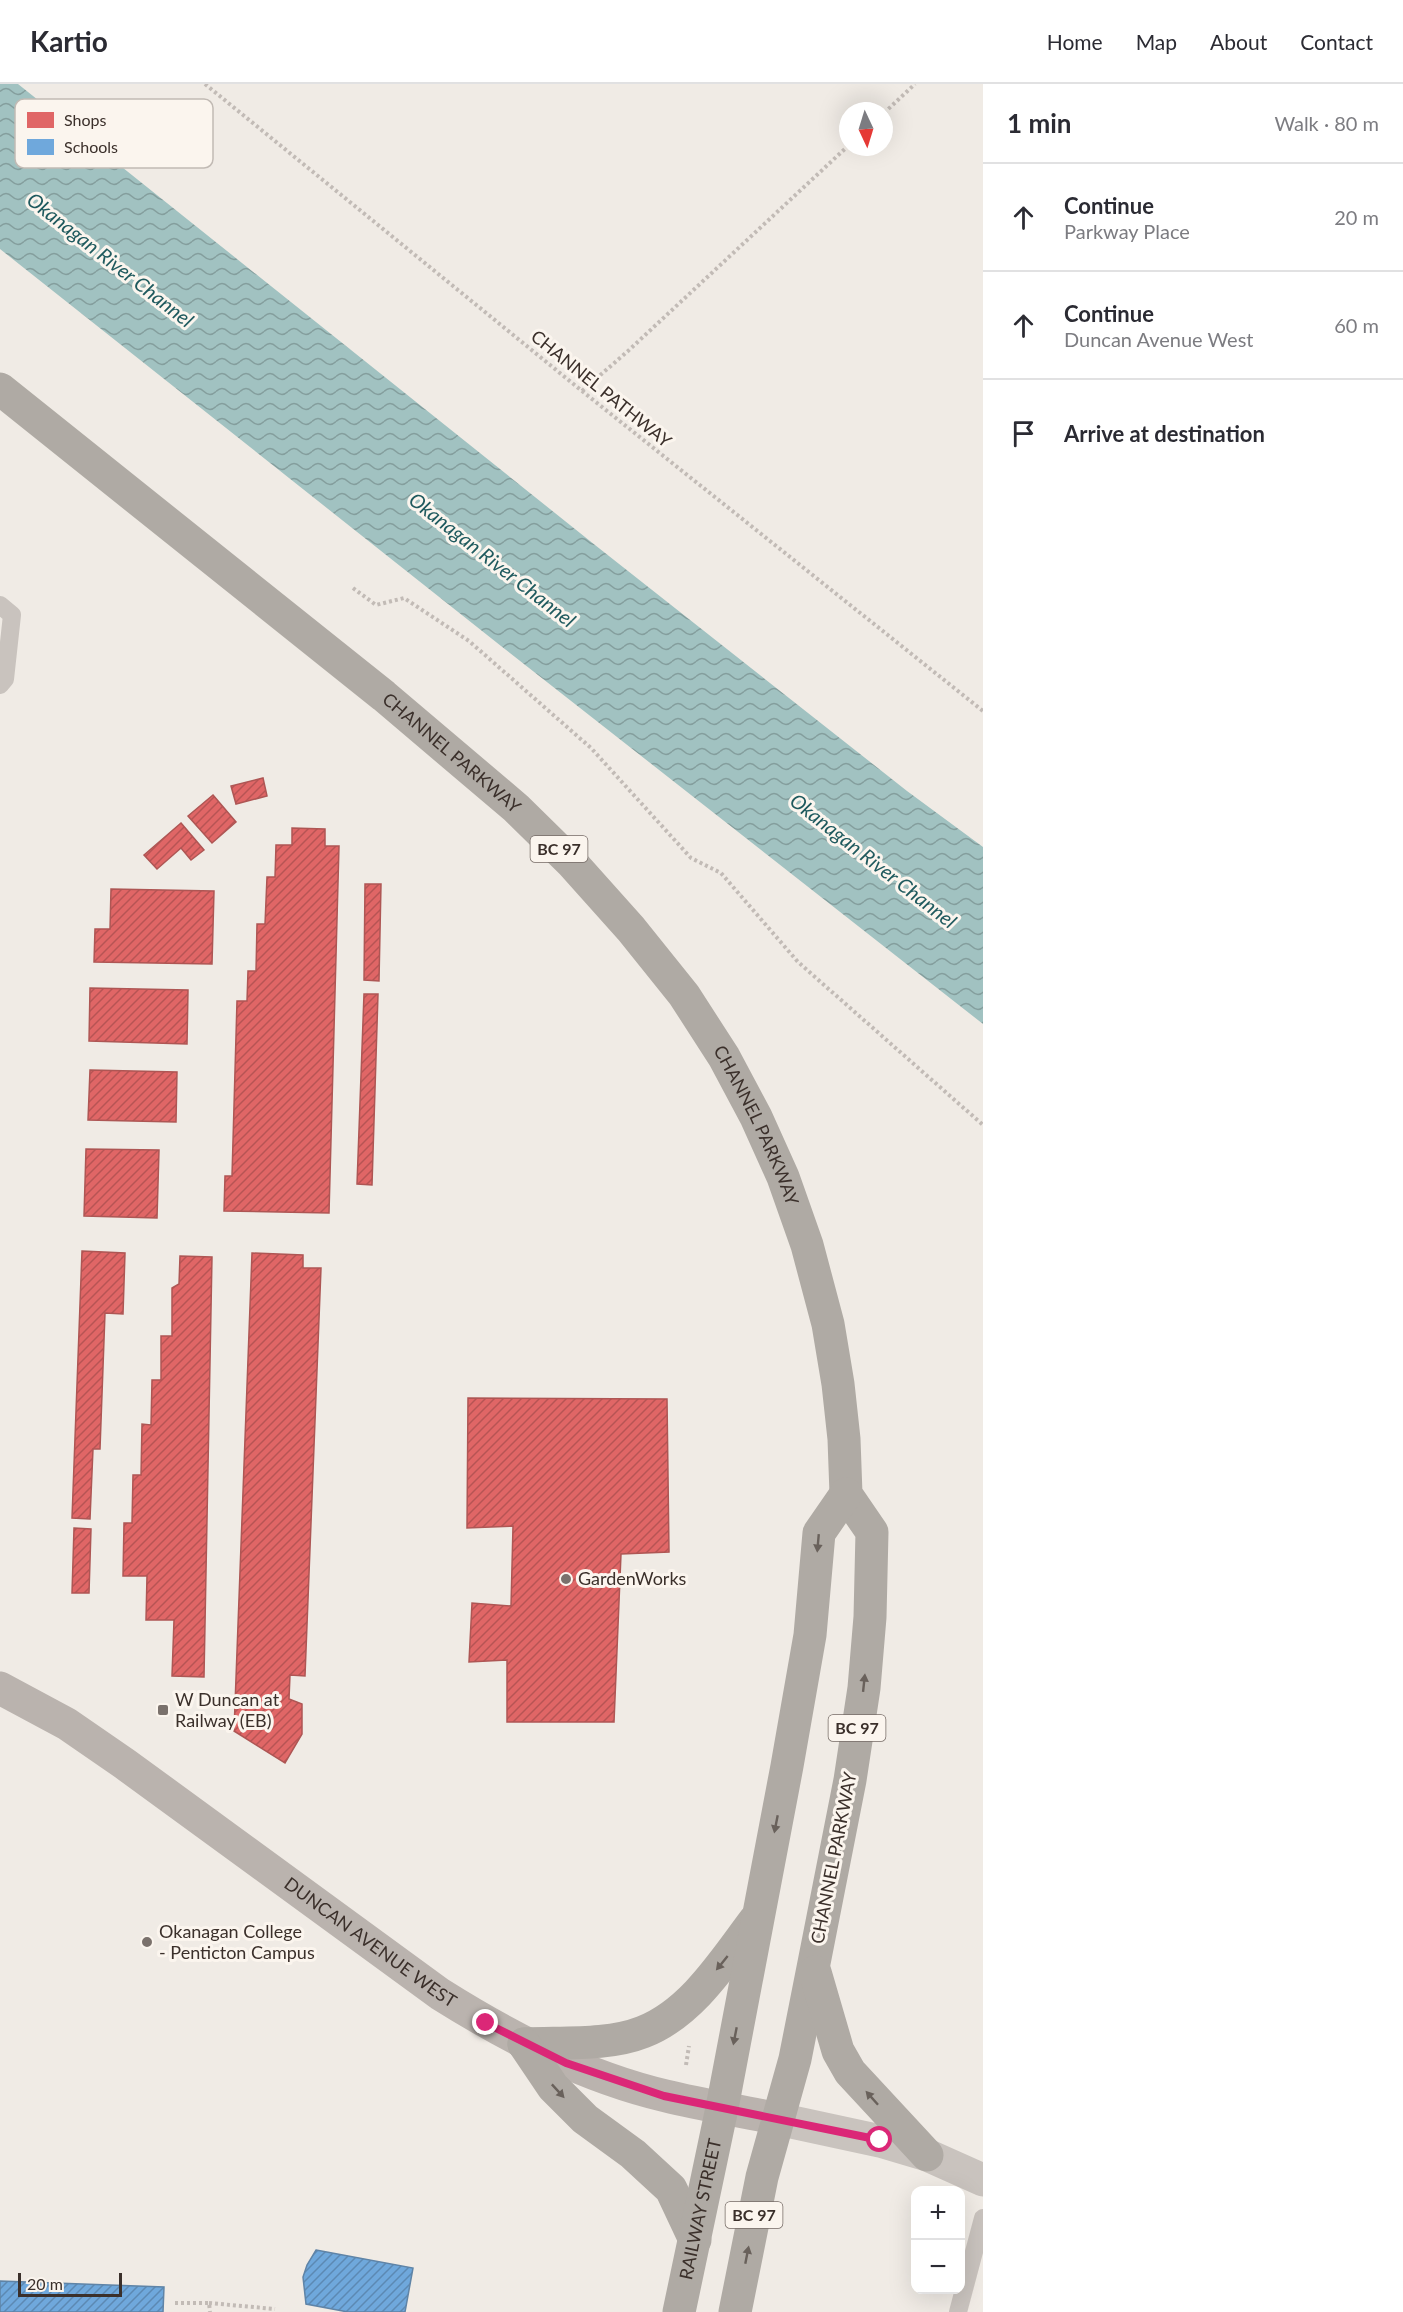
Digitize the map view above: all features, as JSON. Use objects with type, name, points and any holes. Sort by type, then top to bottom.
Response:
[{"type":"highway","name":"CHANNEL PARKWAY","points":[[0,389],[341,661],[516,808],[587,879],[632,929],[684,995],[724,1057],[756,1117],[783,1177],[807,1245],[828,1324],[844,1439],[846,1494],[872,1532],[870,1617],[864,1688],[850,1780],[795,2060],[778,2119]]},
{"type":"highway","name":"BC 97","points":[[722,2108],[810,1635],[819,1533],[846,1494]]},
{"type":"highway","points":[[524,2044],[599,2041],[642,2032],[670,2018],[720,1966],[758,1917]]},
{"type":"highway","points":[[813,1968],[838,2051],[850,2072],[927,2155]]},
{"type":"highway","points":[[524,2044],[554,2087],[585,2119],[633,2154],[671,2189],[695,2240]]},
{"type":"highway","name":"RAILWAY STREET","points":[[680,2312],[722,2108]]},
{"type":"highway","name":"BC 97","points":[[735,2312],[762,2177],[778,2119]]},
{"type":"street","name":"DUNCAN AVENUE WEST","points":[[0,1688],[67,1724],[126,1764],[440,1994],[486,2023],[524,2044],[609,2079],[664,2096],[778,2119]]},
{"type":"street","points":[[778,2119],[880,2140],[927,2155],[983,2180]]},
{"type":"lane","points":[[0,605],[12,615],[5,679],[0,685]]},
{"type":"lane","points":[[958,2312],[976,2273],[983,2218]]},
{"type":"path","name":"CHANNEL PATHWAY","points":[[205,84],[582,391],[983,711]]},
{"type":"path","points":[[893,105],[915,84]]},
{"type":"path","points":[[582,391],[839,154]]},
{"type":"path","points":[[353,588],[376,605],[404,598],[469,642],[591,748],[691,858],[721,873],[798,962],[983,1125]]},
{"type":"path","points":[[685,2070],[690,2041],[696,2044]]},
{"type":"path","points":[[174,2303],[209,2303],[275,2309]]},
{"type":"path","points":[[209,2303],[210,2312]]},
{"type":"water","name":"Okanagan River Channel","points":[[0,84],[18,84],[37,99],[15,99],[15,168],[123,168],[595,545],[907,791],[983,847],[983,1024],[501,646],[0,249]]},
{"type":"building: Shops","points":[[263,778],[267,796],[236,804],[231,786]]},
{"type":"building: Shops","points":[[213,795],[236,822],[212,843],[188,816]]},
{"type":"building: Shops","points":[[181,823],[204,850],[191,860],[181,848],[157,869],[144,855]]},
{"type":"building: Shops","points":[[292,828],[325,829],[325,846],[339,846],[329,1213],[224,1211],[225,1176],[232,1176],[237,1001],[247,1001],[248,971],[256,971],[257,924],[265,924],[267,877],[275,877],[276,845],[292,845]]},
{"type":"building: Shops","points":[[365,884],[381,884],[379,981],[364,980]]},
{"type":"building: Shops","points":[[111,889],[214,891],[212,964],[94,962],[95,929],[110,929]]},
{"type":"building: Shops","points":[[90,988],[188,990],[187,1044],[89,1041]]},
{"type":"building: Shops","points":[[364,994],[378,994],[372,1185],[357,1184]]},
{"type":"building: Shops","points":[[90,1070],[177,1072],[176,1122],[88,1120]]},
{"type":"building: Shops","points":[[86,1149],[159,1150],[157,1218],[84,1216]]},
{"type":"building: Shops","points":[[82,1251],[125,1253],[123,1314],[105,1313],[100,1449],[93,1449],[90,1519],[72,1518]]},
{"type":"building: Shops","points":[[252,1253],[303,1255],[303,1268],[321,1268],[305,1676],[290,1675],[289,1699],[302,1704],[302,1734],[285,1763],[234,1731]]},
{"type":"building: Shops","points":[[180,1256],[212,1257],[204,1677],[172,1676],[174,1620],[146,1620],[147,1576],[123,1576],[124,1523],[132,1523],[133,1475],[141,1475],[142,1424],[151,1425],[152,1380],[161,1380],[161,1336],[172,1336],[172,1288],[179,1284]]},
{"type":"building: Shops","name":"GardenWorks","points":[[468,1398],[667,1399],[669,1552],[621,1554],[614,1722],[507,1722],[507,1660],[469,1662],[472,1603],[511,1606],[513,1526],[467,1528]]},
{"type":"building: Shops","points":[[74,1528],[91,1529],[89,1593],[72,1593]]},
{"type":"building: Schools","points":[[316,2250],[413,2268],[405,2312],[348,2312],[306,2304],[303,2277]]},
{"type":"building: Schools","points":[[0,2281],[164,2287],[163,2312],[0,2312]]},
{"type":"place","name":"GardenWorks","points":[[566,1579]]},
{"type":"place","name":"W Duncan at Railway (EB)","points":[[163,1710]]},
{"type":"place","name":"Okanagan College - Penticton Campus","points":[[147,1942]]},
{"type":"route","points":[[486,2023],[566,2063],[664,2096],[880,2140]]}]
